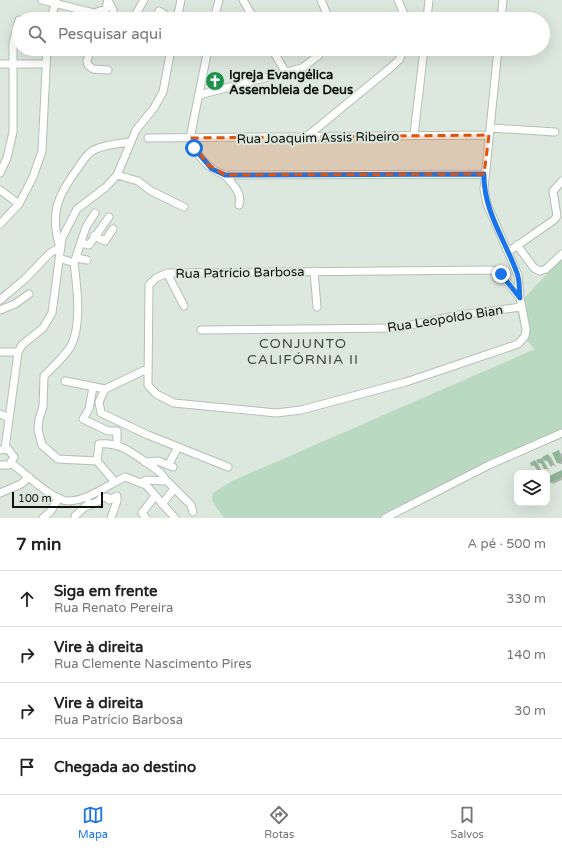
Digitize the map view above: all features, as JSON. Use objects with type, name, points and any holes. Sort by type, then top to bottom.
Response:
[{"type":"street","points":[[42,0],[56,1],[88,12],[104,11],[108,6],[108,0]]},
{"type":"street","points":[[108,0],[114,12]]},
{"type":"street","points":[[137,12],[144,0]]},
{"type":"street","points":[[178,12],[181,0]]},
{"type":"street","points":[[216,12],[219,0]]},
{"type":"street","points":[[243,0],[250,12]]},
{"type":"street","points":[[321,0],[326,12]]},
{"type":"street","points":[[398,0],[403,12]]},
{"type":"street","points":[[428,12],[429,0]]},
{"type":"street","points":[[502,12],[503,0]]},
{"type":"street","points":[[53,12],[56,1]]},
{"type":"street","points":[[0,173],[7,158],[13,132],[13,56]]},
{"type":"street","points":[[0,224],[19,204],[33,177],[42,152],[46,56]]},
{"type":"street","points":[[88,56],[88,65],[93,69],[108,70]]},
{"type":"street","points":[[0,465],[7,466],[11,463],[14,457],[4,449],[18,352],[22,345],[43,328],[52,313],[62,238],[77,209],[106,187],[117,175],[136,130],[154,108],[163,92],[170,56]]},
{"type":"street","points":[[207,56],[190,138],[194,148],[207,164],[217,173],[225,175],[484,174]]},
{"type":"street","points":[[276,56],[286,73]]},
{"type":"street","points":[[200,95],[302,68],[311,63],[318,56]]},
{"type":"street","points":[[305,138],[389,69],[399,60],[401,56]]},
{"type":"street","points":[[414,135],[423,56]]},
{"type":"street","points":[[497,56],[484,174],[484,189],[487,204],[518,275],[520,298]]},
{"type":"street","points":[[0,64],[45,64]]},
{"type":"street","name":"Rua Joaquim Assis Ribeiro","points":[[148,138],[305,138],[489,132],[555,132]]},
{"type":"street","points":[[60,248],[56,235],[55,216],[57,204],[66,185],[92,150],[104,145],[130,142]]},
{"type":"street","points":[[117,175],[138,181],[151,191],[184,207]]},
{"type":"street","points":[[225,175],[240,194],[241,200],[239,205]]},
{"type":"street","points":[[508,252],[554,220],[557,216],[553,191],[562,181]]},
{"type":"street","points":[[0,190],[19,204]]},
{"type":"street","points":[[95,213],[86,227],[75,260],[78,327],[72,345],[44,376],[43,407],[38,430],[42,445],[58,459],[97,461],[115,482]]},
{"type":"street","points":[[81,243],[89,245],[109,216]]},
{"type":"street","points":[[94,236],[105,241],[113,229]]},
{"type":"street","points":[[517,245],[534,268],[540,272],[546,269],[562,254]]},
{"type":"street","points":[[0,300],[26,279],[50,253],[60,248]]},
{"type":"street","points":[[59,258],[87,260]]},
{"type":"street","name":"Rua Patrício Barbosa","points":[[491,270],[501,274],[520,298],[526,329],[525,336],[518,344],[406,382],[301,410],[276,412],[174,402],[156,394],[148,385],[149,285],[156,278],[167,273],[491,270]]},
{"type":"street","points":[[314,271],[317,307]]},
{"type":"street","points":[[167,273],[184,306]]},
{"type":"street","points":[[0,310],[15,304],[28,294]]},
{"type":"street","name":"Rua Leopoldo Bian","points":[[201,330],[397,328],[459,315],[521,307]]},
{"type":"street","points":[[0,352],[18,352]]},
{"type":"street","points":[[65,381],[105,389],[148,369]]},
{"type":"street","points":[[93,387],[89,409],[83,418],[108,431],[117,431],[117,445]]},
{"type":"street","points":[[105,389],[99,402],[101,413],[109,418],[228,467]]},
{"type":"street","points":[[0,414],[9,418]]},
{"type":"street","points":[[385,518],[489,465],[562,433]]},
{"type":"street","points":[[97,461],[99,444],[117,445],[133,452],[158,471],[191,505],[193,512]]},
{"type":"street","points":[[145,462],[158,461],[171,466],[178,447]]},
{"type":"street","points":[[11,463],[44,489],[67,501],[84,498],[124,477],[146,485],[174,518]]},
{"type":"street","points":[[0,493],[21,484],[29,477]]},
{"type":"street","points":[[141,483],[147,480],[163,481],[165,479]]},
{"type":"street","points":[[162,504],[174,489]]},
{"type":"street","points":[[88,506],[95,492]]},
{"type":"street","points":[[75,518],[75,516],[88,506],[99,501],[101,498],[107,496],[109,500],[117,496],[117,501],[111,518]]},
{"type":"street","points":[[146,518],[142,513],[155,496]]},
{"type":"street","points":[[43,518],[50,512],[59,498]]},
{"type":"highlighted area","points":[[489,135],[484,174],[225,175],[207,164],[190,138],[305,138]]},
{"type":"green space","points":[[562,258],[562,432],[384,518],[224,518],[212,501],[213,493],[232,481],[535,349],[524,338],[516,307]]},
{"type":"building","name":"Igreja Evangélica Assembleia de Deus","points":[[221,77],[223,83],[207,86],[209,79]]},
{"type":"building","points":[[559,450],[562,461],[557,463],[552,453]]},
{"type":"building","points":[[548,454],[553,465],[551,467],[547,460],[544,461],[542,457]]},
{"type":"building","points":[[542,458],[547,469],[544,469],[541,463],[538,463],[536,460]]},
{"type":"building","points":[[535,460],[540,470],[537,470],[534,465],[531,466],[530,463]]},
{"type":"building","points":[[562,470],[562,477],[550,483],[550,476]]},
{"type":"place","name":"Igreja Evangélica Assembleia de Deus","points":[[215,81]]},
{"type":"district","name":"CONJUNTO CALIFÓRNIA II","points":[[303,352]]},
{"type":"route","points":[[194,148],[212,169],[217,173],[225,175],[484,174],[484,189],[487,204],[518,275],[520,298],[501,274]]}]
